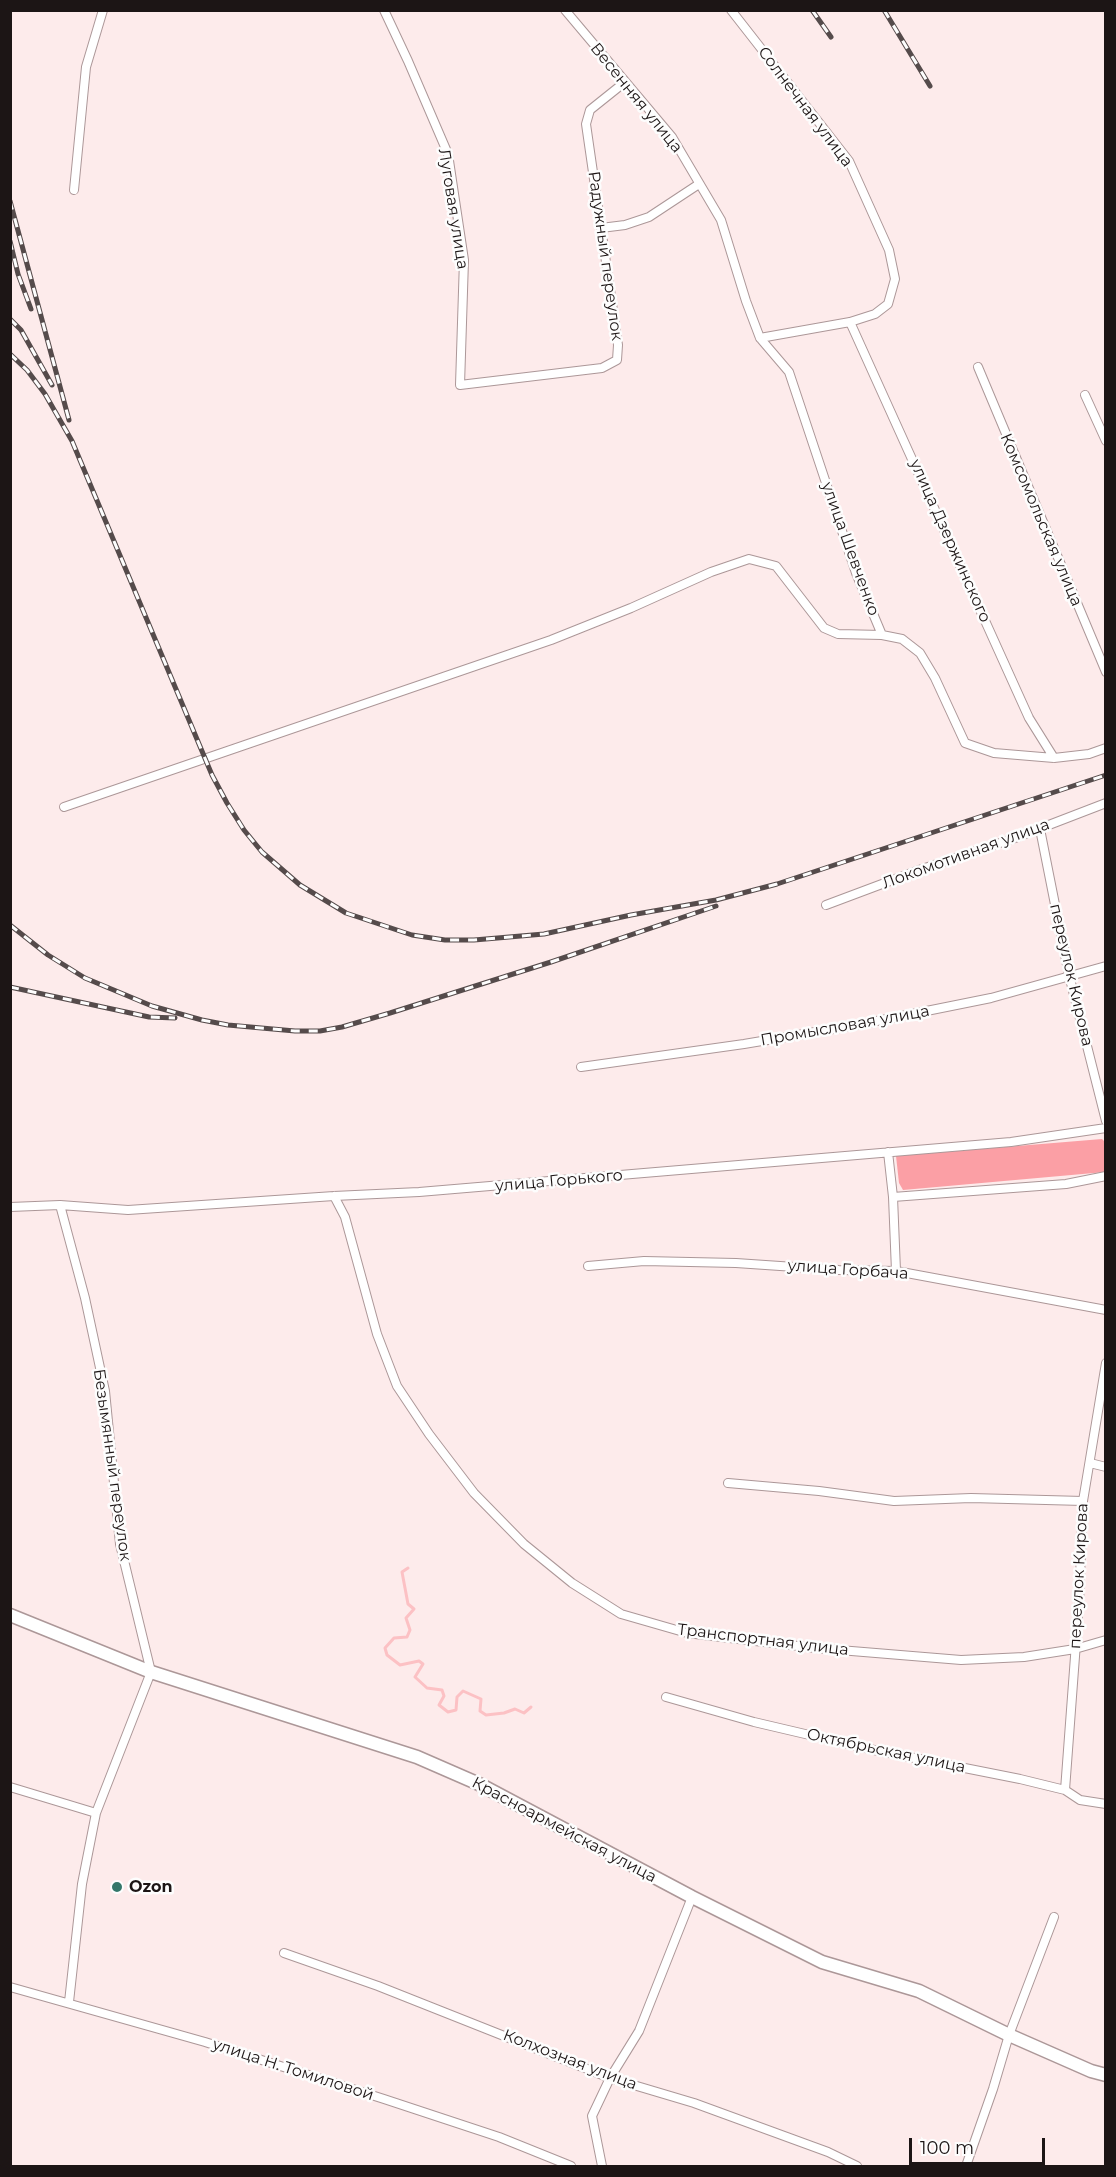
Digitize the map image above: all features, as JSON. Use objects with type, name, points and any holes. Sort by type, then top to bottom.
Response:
[{"type":"main road","name":"Красноармейская улица","points":[[10,1615],[151,1672],[417,1757],[478,1784],[692,1898],[822,1962],[919,1991],[1009,2035],[1090,2071],[1106,2075]]},
{"type":"street","points":[[74,190],[86,67],[103,10]]},
{"type":"street","name":"Луговая улица","points":[[384,10],[448,154],[464,260],[460,385]]},
{"type":"street","name":"Весенняя улица","points":[[565,10],[672,137],[721,219],[760,338]]},
{"type":"street","name":"Солнечная улица","points":[[731,10],[849,161],[889,250],[895,279],[888,304],[875,314],[850,322]]},
{"type":"street","name":"Радужный переулок","points":[[460,385],[602,368],[617,360],[618,345],[586,124],[590,110],[625,82]]},
{"type":"street","points":[[601,228],[625,225],[649,217],[699,184]]},
{"type":"street","points":[[760,338],[850,322]]},
{"type":"street","name":"улица Дзержинского","points":[[850,322],[1029,718],[1054,758]]},
{"type":"street","name":"улица Шевченко","points":[[760,338],[789,372],[856,573],[882,635],[902,639],[920,653],[935,678],[965,743],[994,753],[1054,758],[1089,754],[1106,748]]},
{"type":"street","name":"Комсомольская улица","points":[[978,367],[1106,672]]},
{"type":"street","points":[[1085,394],[1106,441]]},
{"type":"street","points":[[64,807],[551,640],[631,608],[711,572],[749,559],[776,566],[824,628],[838,634],[882,635]]},
{"type":"street","name":"Локомотивная улица","points":[[826,905],[1040,829],[1106,803]]},
{"type":"street","name":"переулок Кирова","points":[[1040,829],[1069,975],[1106,1121]]},
{"type":"street","name":"Промысловая улица","points":[[581,1067],[857,1025],[991,998],[1106,966]]},
{"type":"street","name":"улица Горького","points":[[10,1207],[60,1206],[128,1210],[419,1192],[1011,1142],[1106,1128]]},
{"type":"street","points":[[888,1152],[893,1197],[896,1271]]},
{"type":"street","points":[[893,1197],[1066,1184],[1106,1176]]},
{"type":"street","name":"Транспортная улица","points":[[334,1196],[345,1217],[377,1335],[397,1386],[454,1469],[495,1516],[564,1577],[621,1614],[687,1633],[815,1648],[961,1660],[1024,1657],[1075,1649],[1106,1640]]},
{"type":"street","name":"Безымянный переулок","points":[[60,1206],[85,1298],[105,1391],[120,1544],[151,1672]]},
{"type":"street","name":"улица Горбача","points":[[588,1266],[644,1261],[896,1271],[1106,1310]]},
{"type":"street","name":"переулок Кирова","points":[[1065,1790],[1083,1501],[1106,1363]]},
{"type":"street","points":[[1090,1463],[1106,1467]]},
{"type":"street","points":[[728,1483],[819,1491],[894,1501],[971,1498],[1083,1501]]},
{"type":"street","points":[[69,2002],[82,1884],[96,1813],[151,1672]]},
{"type":"street","name":"Октябрьская улица","points":[[666,1697],[766,1725],[1065,1790],[1080,1800],[1106,1804]]},
{"type":"street","points":[[10,1787],[96,1813]]},
{"type":"street","points":[[602,2166],[592,2116],[610,2078],[639,2031],[692,1898]]},
{"type":"street","points":[[966,2166],[1009,2035],[1054,1917]]},
{"type":"street","name":"Колхозная улица","points":[[284,1953],[388,1990],[610,2078],[694,2103],[828,2152],[857,2166]]},
{"type":"street","name":"улица Н. Томиловой","points":[[10,1986],[205,2042],[384,2099],[499,2137],[571,2166]]},
{"type":"shaded area","points":[[1102,1139],[1105,1142],[1105,1172],[903,1190],[899,1183],[896,1156]]},
{"type":"waterway","points":[[408,1568],[402,1572],[408,1604],[414,1609],[406,1618],[410,1630],[407,1637],[394,1638],[385,1648],[387,1655],[400,1665],[419,1661],[423,1664],[415,1677],[427,1688],[442,1690],[444,1696],[439,1705],[448,1712],[456,1710],[457,1697],[463,1691],[481,1699],[480,1711],[486,1715],[515,1709],[524,1713],[531,1707]]},
{"type":"railway","points":[[812,10],[831,37]]},
{"type":"railway","points":[[884,10],[930,86]]},
{"type":"railway","points":[[10,201],[69,420]]},
{"type":"railway","points":[[10,241],[18,274],[31,309]]},
{"type":"railway","points":[[10,319],[21,330],[52,385]]},
{"type":"railway","points":[[10,354],[27,370],[45,394],[72,441],[212,775],[227,803],[244,830],[262,852],[300,885],[346,913],[412,935],[445,940],[544,934],[716,900],[777,884],[1106,775]]},
{"type":"railway","points":[[10,925],[48,955],[85,978],[152,1006],[228,1025],[320,1031],[390,1013],[716,906]]},
{"type":"railway","points":[[10,987],[149,1017],[175,1018]]},
{"type":"place","name":"Ozon","points":[[117,1887]]}]
